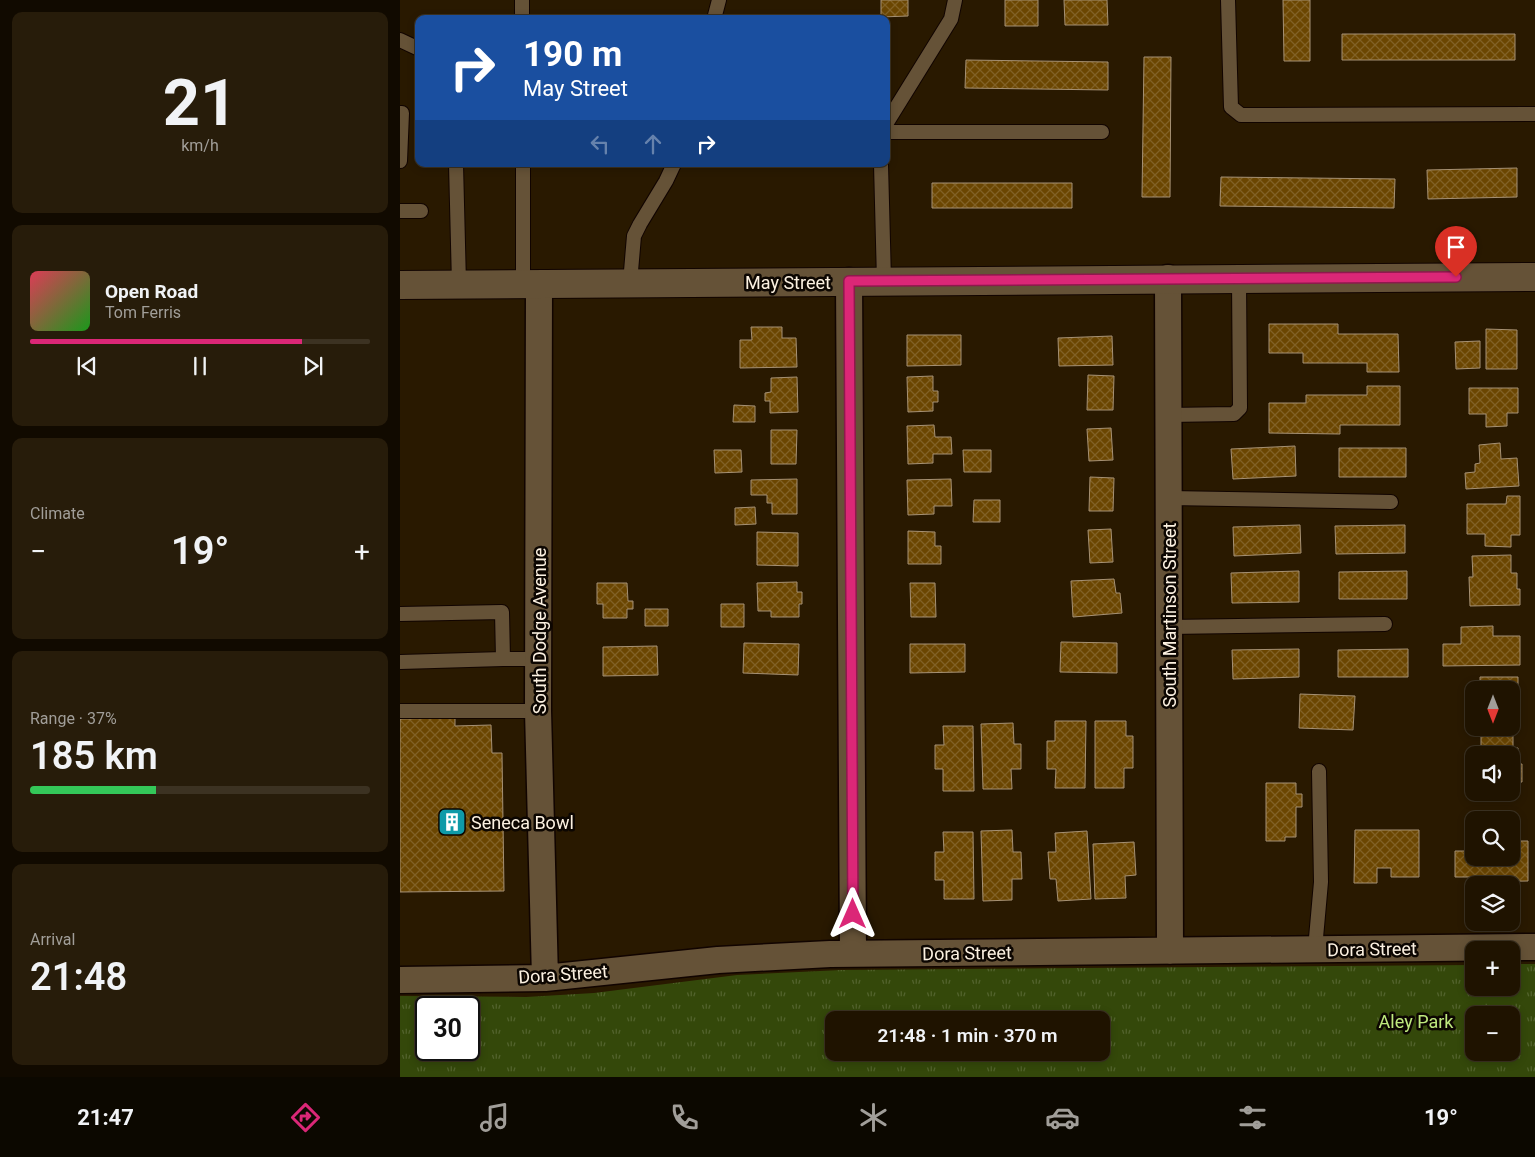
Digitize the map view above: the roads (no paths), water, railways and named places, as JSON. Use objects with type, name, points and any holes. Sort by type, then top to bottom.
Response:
[{"type":"street","name":"May Street","points":[[400,285],[1168,278],[1239,280],[1535,277]]},
{"type":"street","name":"South Martinson Street","points":[[1168,278],[1170,951]]},
{"type":"street","points":[[849,281],[853,954]]},
{"type":"street","name":"South Dodge Avenue","points":[[531,284],[538,711],[546,978]]},
{"type":"street","name":"Dora Street","points":[[400,980],[546,978],[718,960],[853,954],[1535,947]]},
{"type":"lane","points":[[522,0],[522,15]]},
{"type":"lane","points":[[715,15],[719,0]]},
{"type":"lane","points":[[890,118],[951,19],[955,0]]},
{"type":"lane","points":[[1228,0],[1231,107],[1241,115],[1535,114]]},
{"type":"lane","points":[[400,40],[415,47]]},
{"type":"lane","points":[[400,112],[402,112],[400,161]]},
{"type":"lane","points":[[890,132],[1102,132]]},
{"type":"lane","points":[[456,167],[459,284]]},
{"type":"lane","points":[[523,167],[531,284]]},
{"type":"lane","points":[[630,283],[634,236],[673,167]]},
{"type":"lane","points":[[881,167],[884,281]]},
{"type":"lane","points":[[400,211],[421,211]]},
{"type":"lane","points":[[1168,415],[1234,414],[1240,408],[1239,280]]},
{"type":"lane","points":[[1169,498],[1391,502]]},
{"type":"lane","points":[[400,614],[502,612],[503,659]]},
{"type":"lane","points":[[1169,627],[1385,624]]},
{"type":"lane","points":[[400,662],[538,659]]},
{"type":"lane","points":[[400,712],[538,711]]},
{"type":"lane","points":[[1315,949],[1321,882],[1319,771]]},
{"type":"place","name":"Seneca Bowl","points":[[452,822]]},
{"type":"park label","name":"Aley Park","points":[[1416,1021]]}]
